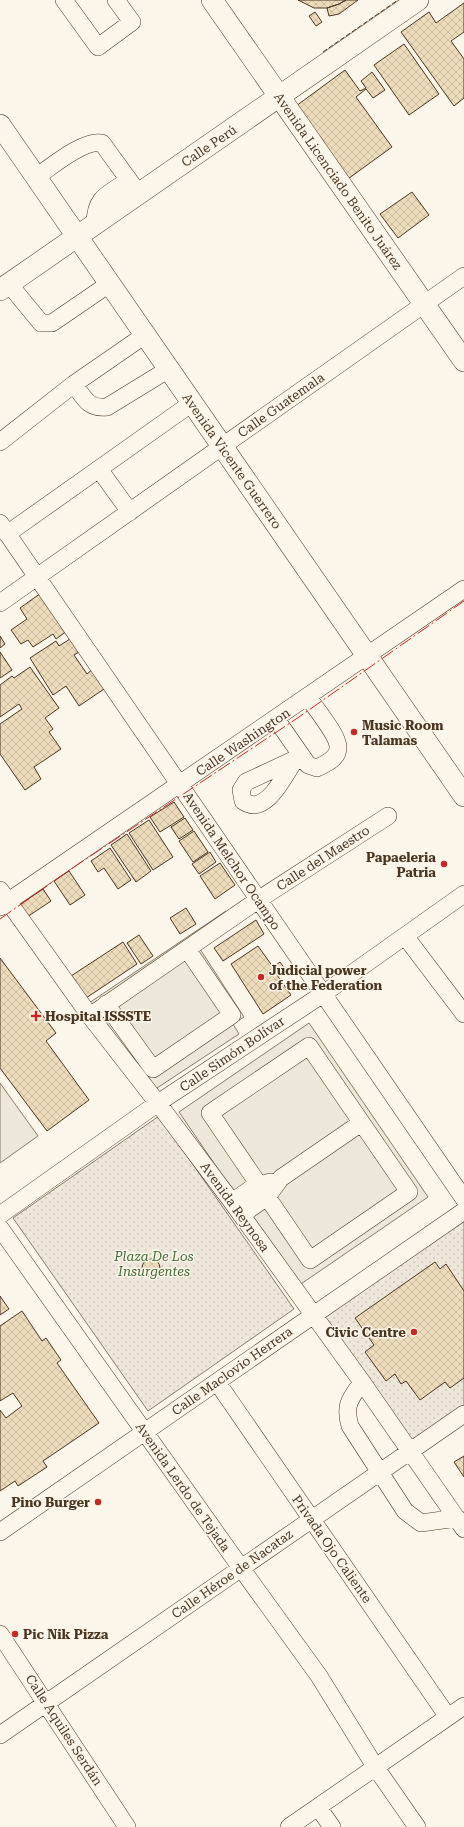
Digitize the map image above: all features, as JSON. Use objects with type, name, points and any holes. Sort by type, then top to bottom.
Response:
[{"type":"main road","name":"Avenida Licenciado Benito Juárez","points":[[212,0],[464,361]]},
{"type":"main road","name":"Calle Perú","points":[[4,287],[95,224],[134,187],[280,97],[418,0]]},
{"type":"main road","name":"Avenida Vicente Guerrero","points":[[0,125],[464,796]]},
{"type":"street","points":[[64,0],[98,47],[132,22],[116,0]]},
{"type":"street","points":[[36,178],[80,148],[96,142],[102,143],[134,187]]},
{"type":"street","name":"Calle Guatemala","points":[[0,603],[464,276]]},
{"type":"street","points":[[4,287],[41,323],[52,323],[110,284]]},
{"type":"street","points":[[0,442],[74,384],[145,335]]},
{"type":"street","points":[[74,384],[89,404],[97,408],[107,407],[169,369]]},
{"type":"street","points":[[4,529],[100,469],[192,403]]},
{"type":"street","points":[[100,469],[130,512]]},
{"type":"street","name":"Avenida Melchor Ocampo","points":[[4,529],[464,1199]]},
{"type":"street","name":"Calle Washington","points":[[2,900],[180,785],[464,589]]},
{"type":"street","points":[[276,719],[299,758],[308,765],[317,768],[329,762],[336,754],[339,747],[308,697]]},
{"type":"street","name":"Calle del Maestro","points":[[90,1016],[258,900],[388,816]]},
{"type":"street","name":"Calle Simón Bolívar","points":[[0,1216],[158,1103],[323,994],[464,894]]},
{"type":"street","name":"Avenida Reynosa","points":[[2,900],[158,1103],[236,1209],[362,1382],[409,1452],[461,1524]]},
{"type":"street","points":[[405,936],[464,1014]]},
{"type":"street","points":[[106,1004],[152,1068],[232,1015],[187,949]]},
{"type":"street","points":[[309,1046],[409,1192],[310,1260],[263,1191],[210,1114],[309,1046]]},
{"type":"street","points":[[236,1209],[362,1123]]},
{"type":"street","name":"Calle Maclovio Herrera","points":[[0,1532],[464,1211]]},
{"type":"street","name":"Avenida Lerdo de Tejada","points":[[0,1228],[319,1676],[376,1768],[417,1827]]},
{"type":"street","name":"Privada Ojo Caliente","points":[[217,1382],[448,1717]]},
{"type":"street","points":[[362,1382],[348,1401],[346,1413],[350,1426],[405,1511],[421,1523],[461,1524]]},
{"type":"street","name":"Calle Héroe de Nacataz","points":[[0,1735],[464,1414]]},
{"type":"street","name":"Calle Aquiles Serdán","points":[[0,1634],[47,1703],[127,1827]]},
{"type":"street","points":[[289,1827],[464,1706]]},
{"type":"street","points":[[318,1807],[332,1827]]},
{"type":"green space","name":"Plaza De Los Insurgentes","points":[[159,1116],[294,1309],[148,1411],[13,1218]]},
{"type":"green space","points":[[464,1219],[464,1407],[412,1444],[324,1318]]},
{"type":"shaded area","points":[[226,911],[236,925],[200,949],[244,1017],[233,1024],[239,1034],[154,1090],[89,1003]]},
{"type":"shaded area","points":[[309,1023],[428,1197],[298,1286],[179,1112]]},
{"type":"shaded area","points":[[0,1083],[38,1136],[0,1163]]},
{"type":"building","points":[[298,0],[346,0],[327,8],[314,8]]},
{"type":"building","points":[[346,0],[358,0],[339,14],[329,16],[327,8]]},
{"type":"building","points":[[464,3],[464,32],[451,41],[464,59],[464,98],[454,106],[401,32],[429,12],[436,23]]},
{"type":"building","points":[[315,12],[322,22],[316,26],[309,16]]},
{"type":"building","points":[[404,44],[439,94],[409,115],[374,65]]},
{"type":"building","points":[[345,70],[360,91],[366,88],[361,81],[372,72],[385,90],[373,98],[366,89],[356,97],[392,147],[345,181],[292,109]]},
{"type":"building","points":[[412,192],[429,215],[398,238],[380,214]]},
{"type":"building","points":[[41,593],[67,631],[56,639],[53,634],[33,647],[28,640],[21,644],[11,630],[27,619],[20,608]]},
{"type":"building","points":[[0,636],[5,644],[0,648]]},
{"type":"building","points":[[70,639],[79,652],[74,655],[87,674],[94,668],[107,687],[79,706],[66,686],[53,695],[30,658],[56,641],[59,646]]},
{"type":"building","points":[[0,652],[12,670],[0,678]]},
{"type":"building","points":[[30,667],[59,708],[45,718],[53,729],[49,732],[61,749],[34,767],[41,779],[25,790],[0,754],[0,724],[22,709],[19,704],[0,717],[0,685],[12,676],[14,678]]},
{"type":"building","points":[[174,802],[184,817],[160,832],[150,817]]},
{"type":"building","points":[[185,818],[193,830],[179,839],[171,827]]},
{"type":"building","points":[[149,820],[173,857],[153,870],[129,833]]},
{"type":"building","points":[[194,831],[208,852],[193,862],[179,841]]},
{"type":"building","points":[[127,834],[151,871],[136,882],[111,845]]},
{"type":"building","points":[[110,848],[131,880],[118,889],[104,868],[98,872],[91,861]]},
{"type":"building","points":[[210,852],[216,862],[199,874],[192,864]]},
{"type":"building","points":[[220,863],[235,885],[215,899],[200,876]]},
{"type":"building","points":[[69,871],[85,895],[70,905],[54,881]]},
{"type":"building","points":[[43,889],[51,901],[24,919],[16,907]]},
{"type":"building","points":[[186,908],[196,924],[180,934],[170,918]]},
{"type":"building","points":[[256,920],[264,934],[223,961],[214,948]]},
{"type":"building","points":[[139,935],[153,956],[141,964],[127,943]]},
{"type":"building","points":[[123,942],[137,964],[86,998],[71,976]]},
{"type":"building","points":[[258,946],[273,967],[280,962],[285,969],[277,975],[291,995],[263,1014],[231,964]]},
{"type":"building","points":[[0,958],[56,1033],[46,1041],[89,1100],[47,1131],[0,1068]]},
{"type":"building","points":[[147,1259],[155,1259],[160,1264],[158,1275],[155,1277],[147,1277],[142,1272],[142,1264]]},
{"type":"building","name":"Civic Centre","points":[[435,1262],[440,1269],[446,1264],[464,1291],[464,1378],[450,1388],[445,1382],[420,1400],[406,1381],[401,1384],[395,1374],[386,1381],[365,1352],[374,1345],[355,1318]]},
{"type":"building","points":[[0,1296],[9,1309],[0,1315]]},
{"type":"building","points":[[22,1311],[42,1341],[46,1338],[61,1360],[57,1363],[99,1423],[43,1461],[47,1467],[18,1486],[15,1481],[0,1491],[0,1410],[6,1418],[22,1406],[13,1393],[0,1401],[0,1326]]},
{"type":"building","points":[[464,1456],[464,1477],[454,1462]]},
{"type":"fence","points":[[323,52],[398,0]]},
{"type":"power","points":[[0,919],[77,865],[299,717],[464,601]]},
{"type":"place","name":"Music Room Talamas","points":[[354,732]]},
{"type":"place","name":"Papaeleria Patria","points":[[444,864]]},
{"type":"place","name":"Judicial power of the Federation","points":[[261,977]]},
{"type":"place","name":"Hospital ISSSTE","points":[[36,1016]]},
{"type":"place","name":"Civic Centre","points":[[414,1332]]},
{"type":"place","name":"Pino Burger","points":[[98,1502]]},
{"type":"place","name":"Pic Nik Pizza","points":[[15,1634]]}]
